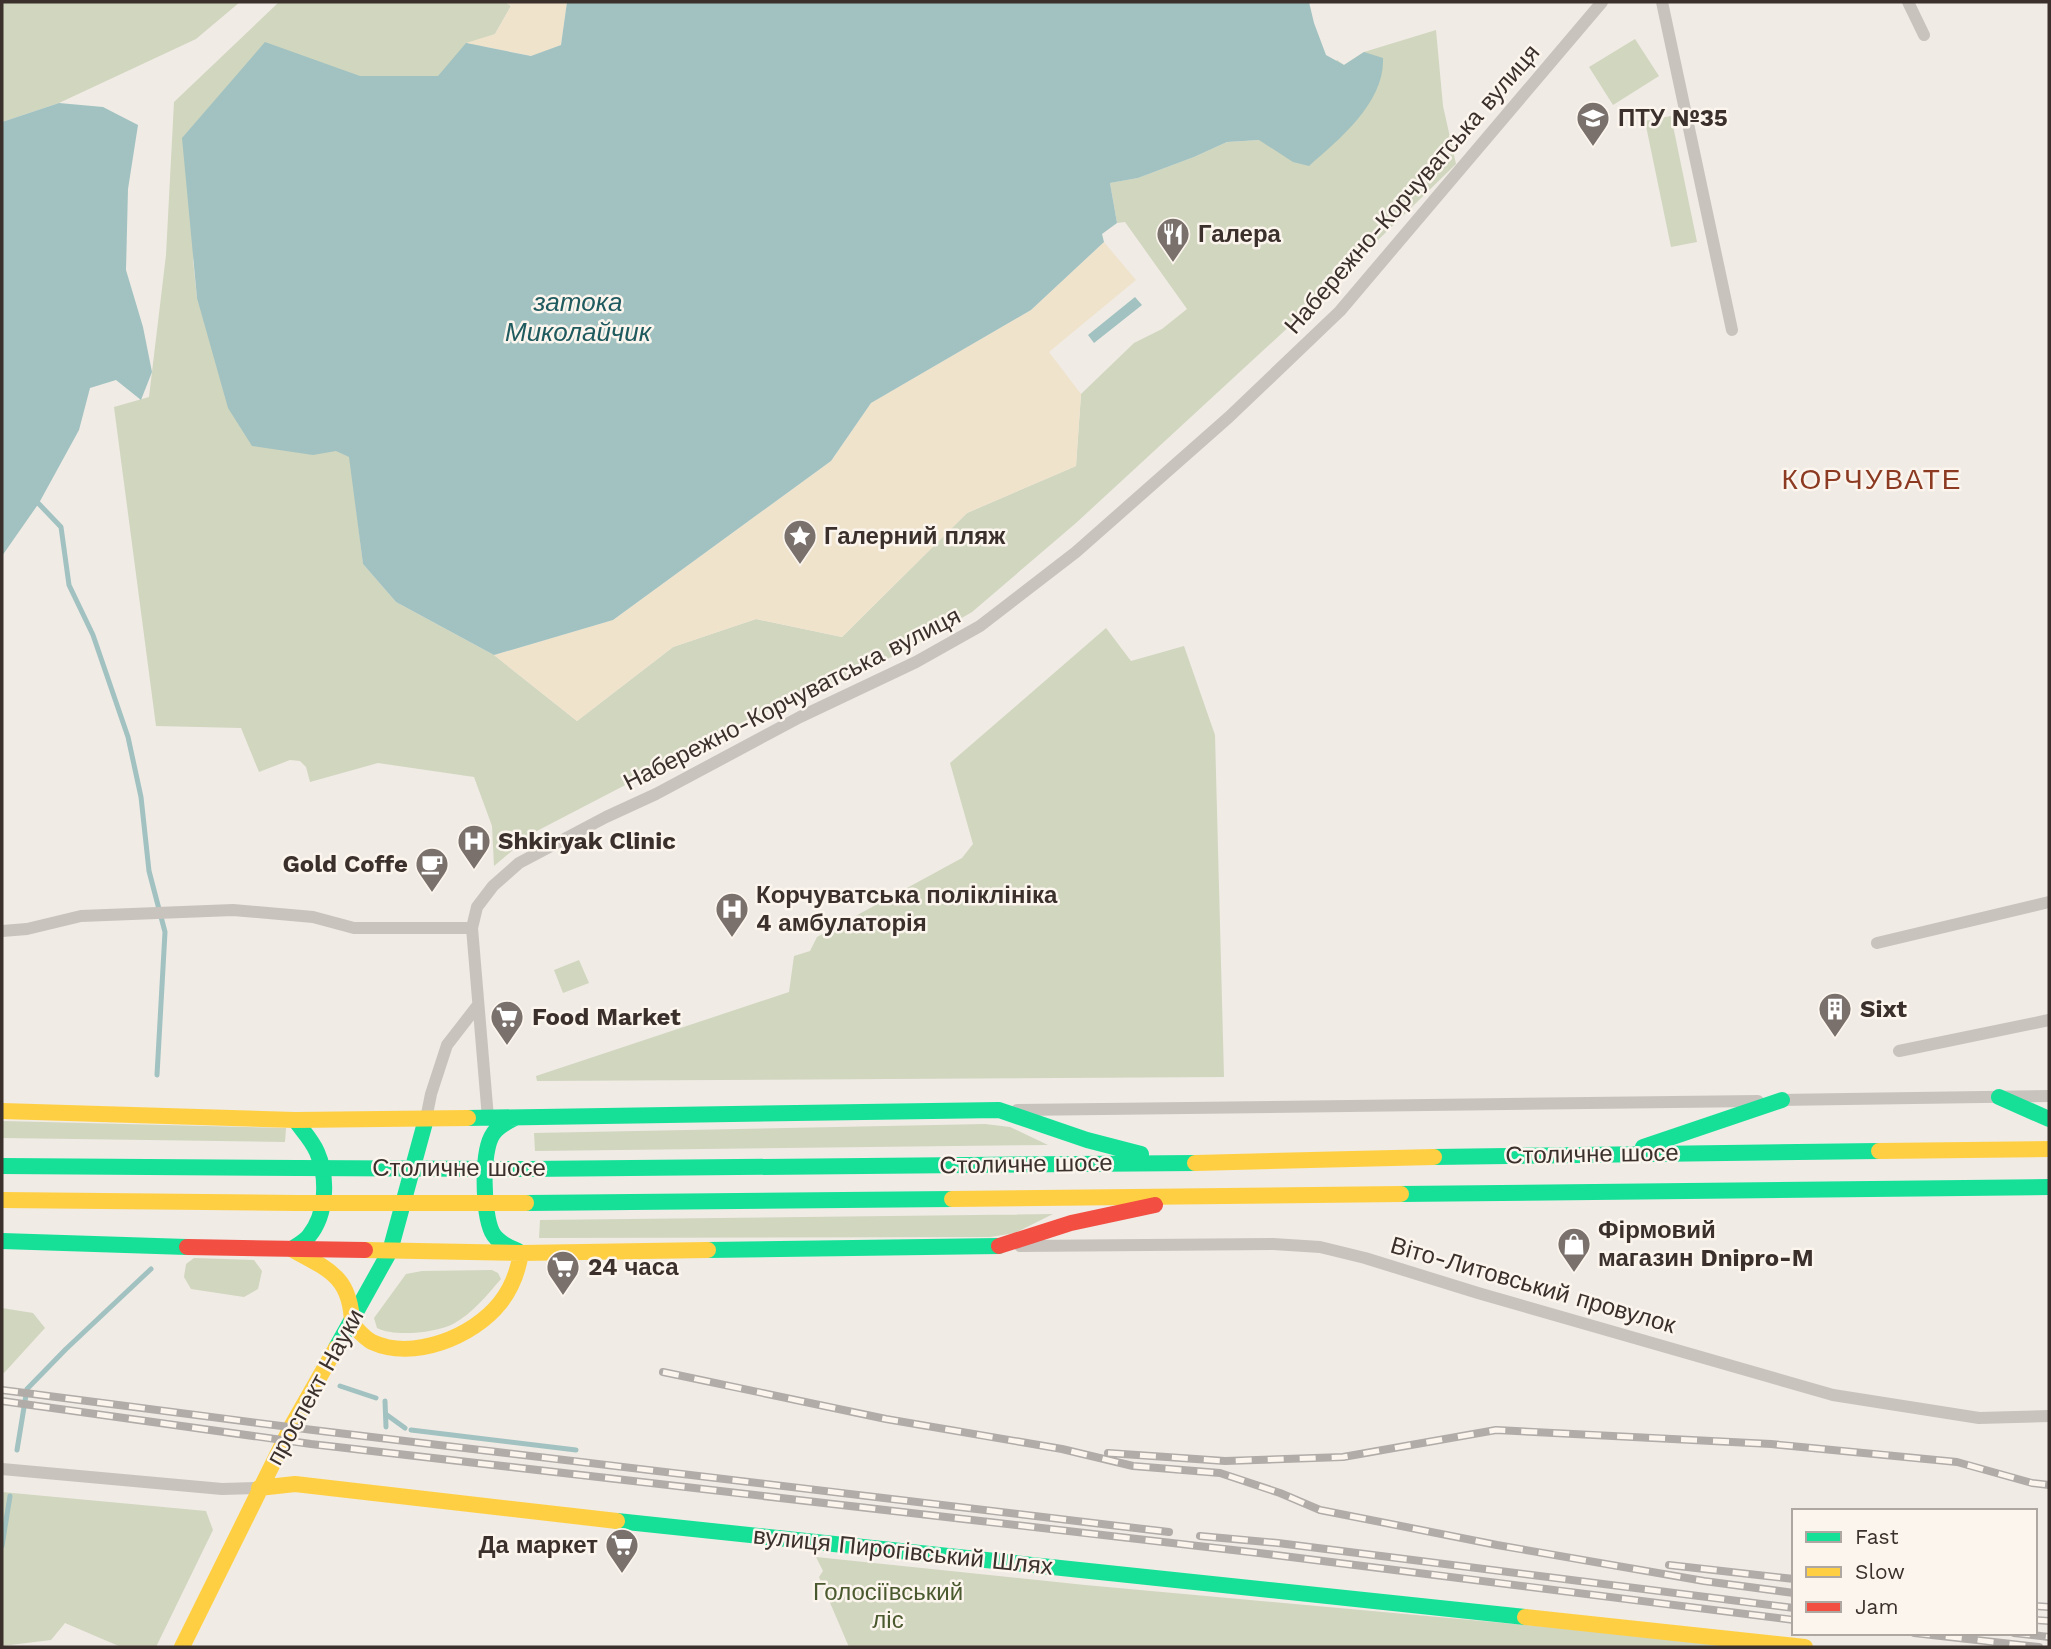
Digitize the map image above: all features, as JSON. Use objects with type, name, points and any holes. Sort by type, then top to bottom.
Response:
[{"type":"main road","points":[[1999,1097],[2049,1119]]},
{"type":"main road","points":[[1624,1153],[1782,1100]]},
{"type":"main road","points":[[2,1111],[295,1120],[999,1110],[1112,1148],[1188,1163]]},
{"type":"main road","points":[[515,1118],[498,1127],[490,1139],[486,1153],[487,1218],[494,1235],[506,1246],[522,1253]]},
{"type":"main road","name":"проспект Науки","points":[[181,1647],[291,1427],[352,1324],[390,1251],[426,1119]]},
{"type":"main road","points":[[292,1249],[309,1236],[317,1223],[325,1178],[317,1150],[295,1120]]},
{"type":"main road","name":"Столичне шосе","points":[[2,1166],[525,1169],[1188,1163],[1624,1153],[2049,1149]]},
{"type":"main road","name":"Столичне шосе","points":[[2,1200],[526,1203],[2049,1187]]},
{"type":"main road","points":[[2,1241],[522,1253],[999,1246],[1071,1223],[1201,1195]]},
{"type":"main road","points":[[292,1249],[340,1278],[353,1303],[352,1324],[365,1338],[374,1343],[405,1348],[432,1345],[454,1337],[497,1307],[519,1270],[522,1253]]},
{"type":"main road","name":"вулиця Пирогівський Шлях","points":[[259,1488],[295,1484],[420,1500],[1805,1647]]},
{"type":"street","name":"Набережно-Корчуватська вулиця","points":[[472,928],[477,907],[493,886],[519,863],[668,788],[800,717],[916,662],[980,626],[1076,552],[1274,376],[1340,311],[1601,2]]},
{"type":"street","points":[[1662,2],[1732,330]]},
{"type":"street","points":[[1908,2],[1924,35]]},
{"type":"street","points":[[1877,943],[2049,902]]},
{"type":"street","points":[[2,931],[27,929],[81,916],[233,910],[313,917],[354,928],[472,928],[488,1118]]},
{"type":"street","points":[[426,1119],[447,1045],[478,1005]]},
{"type":"street","points":[[1899,1051],[2049,1020]]},
{"type":"street","points":[[999,1110],[2049,1096]]},
{"type":"street","name":"Віто-Литовський провулок","points":[[999,1246],[1273,1244],[1320,1247],[1833,1395],[1979,1418],[2049,1416]]},
{"type":"street","name":"вулиця Пирогівський Шлях","points":[[2,1469],[222,1489],[259,1488]]},
{"type":"green space","points":[[2,2],[240,2],[196,39],[59,103],[2,122]]},
{"type":"green space","points":[[279,2],[505,2],[511,6],[495,34],[465,66],[205,197],[193,260],[197,298],[337,451],[350,457],[363,564],[396,602],[494,655],[577,721],[673,647],[756,619],[842,637],[967,513],[1076,466],[1081,394],[1134,343],[1162,329],[1187,309],[1125,222],[1117,223],[1110,183],[1138,178],[1227,142],[1259,140],[1337,60],[1344,65],[1364,52],[1436,30],[1443,106],[1456,164],[1294,322],[1076,523],[972,612],[903,652],[760,715],[533,833],[494,866],[492,826],[474,777],[378,763],[310,782],[306,767],[300,761],[290,760],[259,772],[241,728],[156,726],[114,407],[149,397],[166,255],[174,102]]},
{"type":"green space","points":[[1635,39],[1659,76],[1613,105],[1589,67]]},
{"type":"green space","points":[[1671,116],[1697,242],[1671,247],[1645,121]]},
{"type":"green space","points":[[1106,628],[1131,661],[1184,646],[1215,735],[1224,1077],[537,1081],[536,1076],[789,992],[794,956],[810,951],[817,937],[962,858],[973,844],[950,763]]},
{"type":"green space","points":[[579,960],[589,983],[563,993],[554,970]]},
{"type":"green space","points":[[2,1121],[286,1128],[285,1142],[2,1138]]},
{"type":"green space","points":[[985,1124],[1010,1127],[1048,1145],[535,1151],[534,1133]]},
{"type":"green space","points":[[1053,1214],[1015,1233],[990,1237],[539,1238],[540,1220]]},
{"type":"green space","points":[[194,1258],[254,1260],[262,1271],[258,1289],[244,1297],[191,1289],[184,1277],[186,1264]]},
{"type":"green space","points":[[492,1270],[498,1273],[501,1279],[473,1310],[453,1324],[415,1333],[377,1328],[374,1318],[406,1274],[422,1271]]},
{"type":"green space","points":[[2,1308],[33,1313],[45,1328],[4,1373],[2,1372]]},
{"type":"green space","points":[[2,1492],[206,1511],[213,1530],[156,1647],[121,1647],[65,1623],[51,1640],[2,1646]]},
{"type":"green space","name":"Голосіївський ліс","points":[[816,1557],[1085,1585],[1770,1647],[849,1647],[819,1577],[823,1571]]},
{"type":"sand","points":[[505,2],[567,2],[561,45],[532,56],[466,43],[495,34],[511,6]]},
{"type":"sand","name":"Галерний пляж","points":[[1104,242],[1136,280],[1049,352],[1081,394],[1076,466],[967,513],[842,637],[756,619],[673,647],[577,721],[494,655],[613,620],[831,461],[871,403],[1031,310]]},
{"type":"water","name":"затока Миколайчик","points":[[567,2],[1309,2],[1326,55],[1344,65],[1364,52],[1383,58],[1382,74],[1369,104],[1347,132],[1309,166],[1293,162],[1259,140],[1227,142],[1138,178],[1110,183],[1117,223],[1102,234],[1104,242],[1031,310],[871,403],[831,461],[613,620],[494,655],[396,602],[363,564],[349,457],[336,451],[313,455],[252,446],[228,408],[197,298],[182,138],[265,42],[360,76],[438,76],[466,43],[531,56],[561,45]]},
{"type":"water","points":[[59,103],[103,107],[138,125],[128,189],[126,270],[143,327],[152,372],[141,400],[116,380],[90,388],[79,430],[39,503],[2,556],[2,122]]},
{"type":"water","points":[[1135,297],[1142,305],[1094,343],[1088,335]]},
{"type":"waterway","points":[[39,504],[61,527],[69,585],[93,635],[128,737],[141,797],[149,871],[165,932],[157,1075]]},
{"type":"waterway","points":[[17,1450],[27,1389],[151,1269]]},
{"type":"waterway","points":[[340,1386],[376,1398]]},
{"type":"waterway","points":[[385,1401],[386,1427]]},
{"type":"waterway","points":[[387,1415],[405,1428]]},
{"type":"waterway","points":[[411,1430],[576,1450]]},
{"type":"waterway","points":[[2,1546],[10,1496]]},
{"type":"railway","points":[[663,1372],[886,1419],[1062,1449],[1133,1466],[1220,1473],[1320,1510],[1497,1545],[1704,1581],[1792,1593]]},
{"type":"railway","points":[[2,1390],[313,1430],[1169,1532]]},
{"type":"railway","points":[[2,1401],[311,1444],[1259,1553],[1792,1620]]},
{"type":"railway","points":[[1108,1453],[1225,1461],[1343,1457],[1496,1430],[1771,1444],[1957,1462],[2032,1483],[2049,1485]]},
{"type":"railway","points":[[1200,1536],[1278,1543],[1792,1608]]},
{"type":"railway","points":[[1669,1565],[1792,1579]]},
{"type":"railway","points":[[2037,1606],[2049,1607]]},
{"type":"railway","points":[[2037,1620],[2049,1621]]},
{"type":"railway","points":[[1932,1635],[2039,1647]]},
{"type":"railway","points":[[2032,1635],[2049,1637]]},
{"type":"traffic: fast","points":[[1999,1097],[2049,1119]]},
{"type":"traffic: fast","points":[[1643,1147],[1782,1100]]},
{"type":"traffic: fast","points":[[468,1118],[999,1110]]},
{"type":"traffic: fast","points":[[999,1110],[1087,1140],[1141,1154]]},
{"type":"traffic: fast","points":[[515,1118],[500,1126],[489,1142],[485,1182],[492,1232],[500,1241],[518,1251]]},
{"type":"traffic: fast","points":[[336,1348],[390,1251],[426,1119]]},
{"type":"traffic: fast","points":[[292,1249],[307,1238],[315,1227],[324,1195],[321,1162],[310,1139],[295,1120]]},
{"type":"traffic: fast","points":[[1434,1157],[1879,1151]]},
{"type":"traffic: fast","points":[[525,1169],[1195,1163]]},
{"type":"traffic: fast","points":[[2,1166],[298,1168]]},
{"type":"traffic: fast","points":[[298,1168],[525,1169]]},
{"type":"traffic: fast","points":[[1401,1194],[2049,1187]]},
{"type":"traffic: fast","points":[[526,1203],[952,1199]]},
{"type":"traffic: fast","points":[[2,1241],[187,1247]]},
{"type":"traffic: fast","points":[[708,1250],[999,1246]]},
{"type":"traffic: fast","points":[[617,1521],[1525,1617]]},
{"type":"traffic: slow","points":[[2,1111],[295,1120],[468,1118]]},
{"type":"traffic: slow","points":[[1879,1151],[2049,1149]]},
{"type":"traffic: slow","points":[[1195,1163],[1434,1157]]},
{"type":"traffic: slow","points":[[952,1199],[1401,1194]]},
{"type":"traffic: slow","points":[[2,1200],[297,1203]]},
{"type":"traffic: slow","points":[[297,1203],[526,1203]]},
{"type":"traffic: slow","points":[[293,1250],[336,1277],[348,1296],[352,1324],[364,1336],[372,1342],[388,1347],[406,1349],[423,1347],[458,1335],[488,1315],[500,1303],[511,1285],[521,1253]]},
{"type":"traffic: slow","points":[[365,1250],[521,1253],[708,1250]]},
{"type":"traffic: slow","points":[[182,1647],[291,1427],[336,1348]]},
{"type":"traffic: slow","points":[[259,1488],[295,1484],[617,1521]]},
{"type":"traffic: slow","points":[[1525,1617],[1805,1647]]},
{"type":"traffic: jam","points":[[999,1246],[1071,1223],[1155,1205]]},
{"type":"traffic: jam","points":[[187,1247],[365,1250]]},
{"type":"place","name":"ПТУ №35","points":[[1593,148]]},
{"type":"place","name":"Галера","points":[[1173,264]]},
{"type":"place","name":"Галерний пляж","points":[[800,566]]},
{"type":"place","name":"Shkiryak Clinic","points":[[474,871]]},
{"type":"place","name":"Gold Coffe","points":[[432,894]]},
{"type":"place","name":"Корчуватська поліклініка 4 амбулаторія","points":[[732,939]]},
{"type":"place","name":"Sixt","points":[[1835,1039]]},
{"type":"place","name":"Food Market","points":[[507,1047]]},
{"type":"place","name":"Фірмовий магазин Dnipro-M","points":[[1574,1274]]},
{"type":"place","name":"24 часа","points":[[563,1297]]},
{"type":"place","name":"Да маркет","points":[[622,1575]]},
{"type":"district","name":"КОРЧУВАТЕ","points":[[1872,479]]}]
